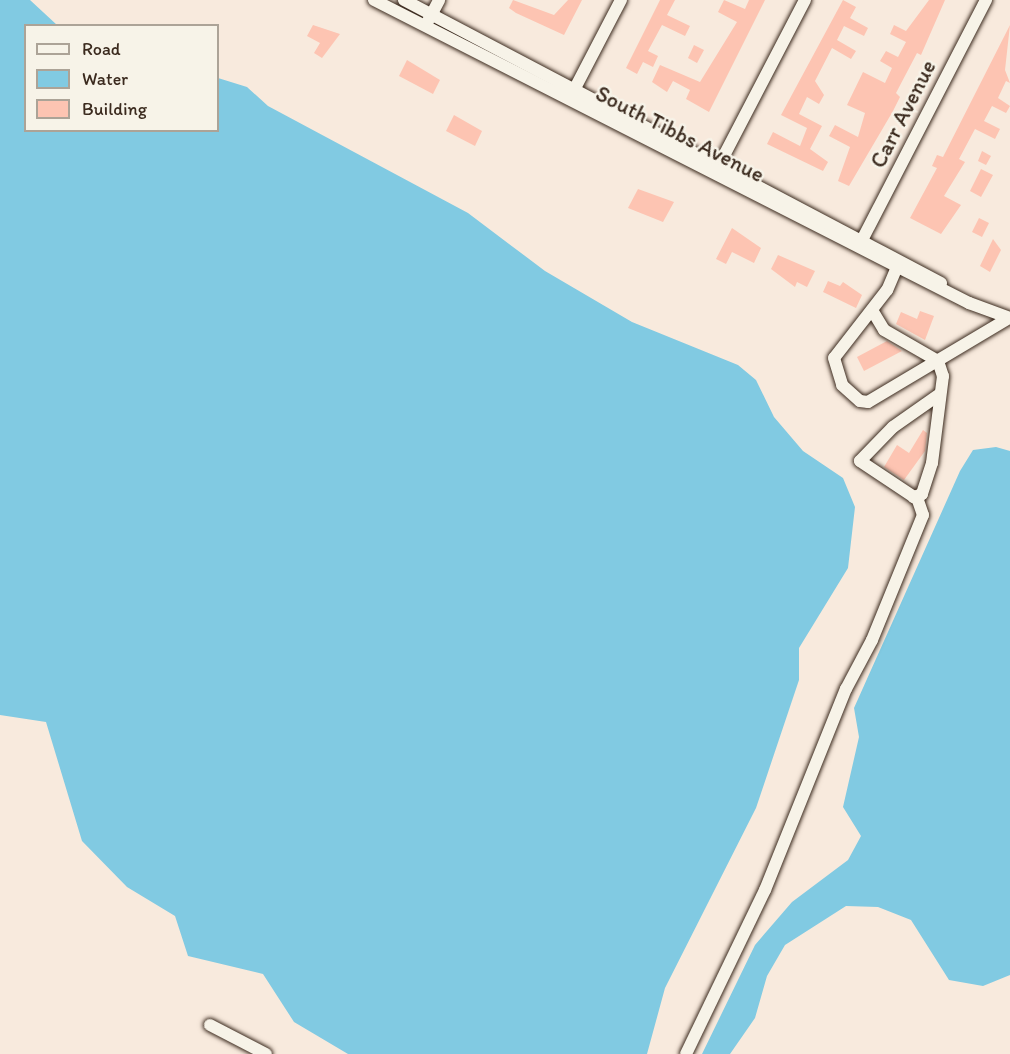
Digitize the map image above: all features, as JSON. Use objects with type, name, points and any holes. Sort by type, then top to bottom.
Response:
[{"type":"street","name":"South Tibbs Avenue","points":[[374,0],[569,101],[717,169]]},
{"type":"street","name":"South Tibbs Avenue","points":[[404,0],[575,89],[717,169],[861,243],[929,273],[969,303]]},
{"type":"street","points":[[424,27],[438,0]]},
{"type":"street","points":[[569,101],[621,0]]},
{"type":"street","points":[[717,169],[805,0]]},
{"type":"street","name":"Carr Avenue","points":[[861,243],[986,0]]},
{"type":"street","name":"South Tibbs Avenue","points":[[861,243],[897,267],[969,303],[1008,319]]},
{"type":"street","points":[[897,267],[872,310],[834,358],[842,385],[868,402],[1008,319]]},
{"type":"street","points":[[872,310],[884,330],[938,361]]},
{"type":"street","points":[[686,1054],[765,890],[846,689],[872,640],[923,516],[917,498],[937,441],[940,394],[938,361]]},
{"type":"street","points":[[917,498],[860,461],[893,427],[940,394]]},
{"type":"street","points":[[210,1025],[266,1054]]},
{"type":"water","points":[[0,0],[30,0],[56,24],[24,24],[24,132],[219,132],[219,78],[247,87],[268,106],[468,213],[545,271],[632,322],[738,365],[756,380],[774,417],[803,451],[843,478],[855,507],[848,568],[799,648],[799,680],[756,808],[665,988],[647,1054],[348,1054],[294,1022],[263,974],[188,956],[175,916],[127,887],[82,841],[46,722],[0,715]]},
{"type":"water","points":[[996,447],[1010,451],[1010,975],[983,986],[949,980],[911,920],[878,907],[846,906],[785,945],[767,976],[755,1018],[730,1054],[702,1054],[755,945],[792,902],[848,860],[861,836],[843,807],[859,737],[854,708],[960,471],[973,450]]},
{"type":"building","points":[[513,0],[554,15],[568,0],[582,0],[564,35],[516,13],[509,8]]},
{"type":"building","points":[[660,0],[675,0],[667,15],[690,26],[685,36],[662,25],[648,51],[658,56],[653,67],[643,62],[637,74],[626,68]]},
{"type":"building","points":[[724,0],[745,9],[749,0],[765,0],[709,112],[686,99],[690,90],[673,81],[667,92],[652,82],[660,65],[700,82],[737,22],[718,12]]},
{"type":"building","points":[[843,0],[856,7],[850,18],[868,28],[864,36],[844,26],[837,40],[856,51],[851,59],[832,48],[815,81],[824,95],[819,104],[807,97],[799,114],[822,126],[810,149],[828,162],[823,171],[767,144],[773,132],[800,146],[807,128],[781,115]]},
{"type":"building","points":[[929,0],[945,0],[921,55],[917,53],[896,93],[900,97],[893,111],[849,186],[838,181],[850,147],[829,136],[835,125],[858,137],[865,113],[847,105],[863,72],[885,83],[892,68],[880,61],[886,51],[898,57],[906,42],[890,34],[894,25],[906,31]]},
{"type":"building","points":[[313,25],[340,34],[322,58],[314,53],[320,43],[307,36]]},
{"type":"building","points":[[1010,25],[1005,70],[1010,83],[1006,81],[998,98],[1010,106],[1006,113],[992,106],[984,121],[1000,129],[995,139],[975,129],[959,159],[965,162],[944,196],[961,205],[941,234],[910,218],[937,168],[932,166],[937,155],[943,157]]},
{"type":"building","points":[[694,45],[704,50],[697,63],[688,58]]},
{"type":"building","points":[[407,60],[440,80],[433,94],[399,76]]},
{"type":"building","points":[[454,115],[482,131],[475,146],[446,131]]},
{"type":"building","points":[[982,151],[991,156],[986,165],[978,161]]},
{"type":"building","points":[[981,169],[993,175],[981,197],[970,191]]},
{"type":"building","points":[[638,189],[674,202],[663,222],[628,208]]},
{"type":"building","points":[[979,218],[989,223],[982,237],[972,232]]},
{"type":"building","points":[[732,228],[761,248],[754,263],[732,252],[726,264],[716,259]]},
{"type":"building","points":[[993,239],[1001,250],[990,272],[980,266]]},
{"type":"building","points":[[778,255],[815,271],[807,287],[797,282],[795,287],[771,269]]},
{"type":"building","points":[[828,281],[840,286],[843,282],[862,295],[856,308],[823,292]]},
{"type":"building","points":[[920,311],[934,316],[925,340],[896,324],[901,312],[917,319]]},
{"type":"building","points":[[887,341],[902,351],[864,371],[857,357]]},
{"type":"building","points":[[923,430],[927,433],[925,451],[904,480],[884,467],[897,445],[909,453]]}]
